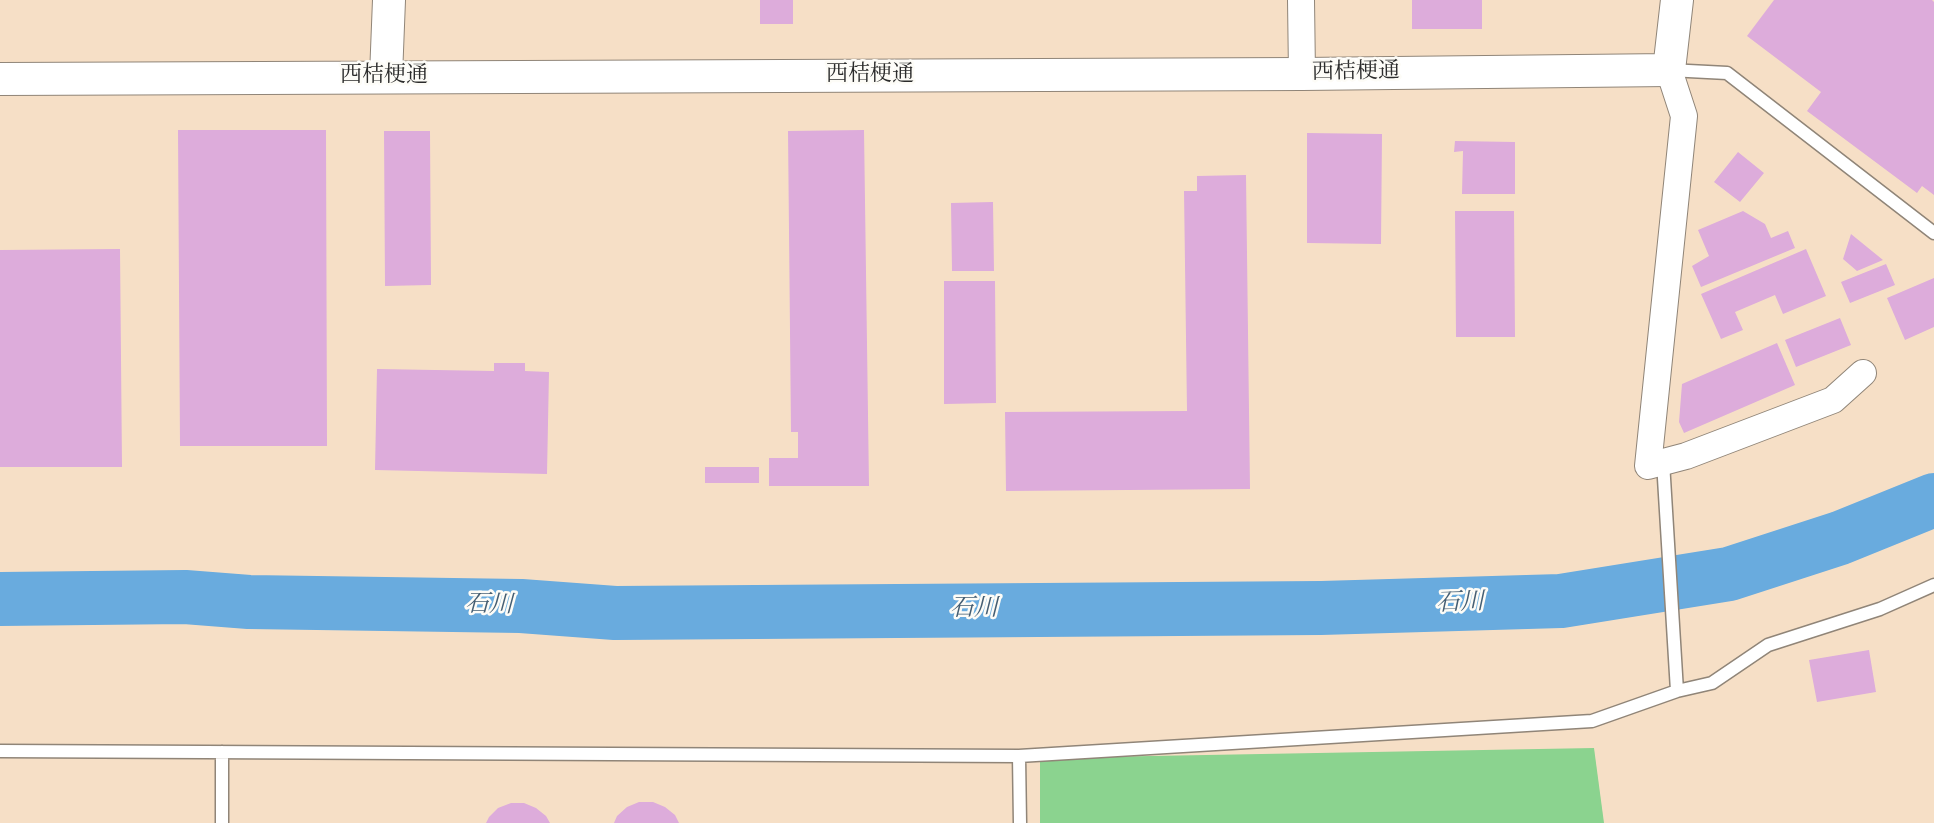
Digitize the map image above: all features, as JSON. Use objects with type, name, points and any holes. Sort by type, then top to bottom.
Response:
[{"type":"street","points":[[386,76],[389,0]]},
{"type":"street","points":[[1302,0],[1302,74]]},
{"type":"street","points":[[1677,0],[1669,70],[1684,116],[1648,466],[1686,456],[1833,400],[1863,374]]},
{"type":"street","name":"西桔梗通","points":[[0,79],[1302,74],[1669,70]]},
{"type":"lane","points":[[1669,70],[1727,73],[1934,233]]},
{"type":"lane","points":[[1663,462],[1668,511],[1677,692]]},
{"type":"lane","points":[[0,751],[1019,756],[1592,721],[1677,692],[1712,683],[1768,645],[1880,609],[1934,585]]},
{"type":"lane","points":[[222,752],[222,823]]},
{"type":"lane","points":[[1019,756],[1020,823]]},
{"type":"green space","points":[[1594,748],[1604,823],[1040,823],[1040,758]]},
{"type":"building","points":[[760,0],[793,0],[793,24],[760,24]]},
{"type":"building","points":[[1412,0],[1482,0],[1482,29],[1412,29]]},
{"type":"building","points":[[1774,0],[1932,0],[1934,2],[1934,195],[1922,186],[1917,193],[1807,111],[1821,92],[1747,36]]},
{"type":"building","points":[[178,130],[326,130],[327,446],[180,446]]},
{"type":"building","points":[[864,130],[869,486],[769,486],[769,458],[798,458],[798,432],[791,432],[788,131]]},
{"type":"building","points":[[384,131],[430,131],[431,285],[385,286]]},
{"type":"building","points":[[1307,133],[1382,134],[1381,244],[1307,243]]},
{"type":"building","points":[[1455,141],[1515,142],[1515,194],[1462,194],[1463,151],[1454,152]]},
{"type":"building","points":[[1738,152],[1764,173],[1740,202],[1714,182]]},
{"type":"building","points":[[1246,175],[1250,489],[1006,491],[1005,412],[1187,411],[1184,191],[1197,191],[1197,176]]},
{"type":"building","points":[[993,202],[994,271],[952,271],[951,203]]},
{"type":"building","points":[[1455,211],[1514,211],[1515,337],[1456,337]]},
{"type":"building","points":[[1743,211],[1765,224],[1771,238],[1788,231],[1795,248],[1701,287],[1692,266],[1709,256],[1698,230]]},
{"type":"building","points":[[1851,234],[1883,260],[1857,271],[1843,259]]},
{"type":"building","points":[[120,249],[122,467],[0,467],[0,250]]},
{"type":"building","points":[[1806,249],[1826,296],[1783,314],[1775,295],[1735,312],[1743,330],[1721,339],[1701,294]]},
{"type":"building","points":[[1886,264],[1895,285],[1850,303],[1841,282]]},
{"type":"building","points":[[1934,278],[1934,327],[1905,340],[1887,298]]},
{"type":"building","points":[[944,281],[995,281],[996,403],[944,404]]},
{"type":"building","points":[[1840,318],[1851,345],[1796,367],[1785,340]]},
{"type":"building","points":[[1777,343],[1795,385],[1684,433],[1679,422],[1682,384]]},
{"type":"building","points":[[494,363],[525,363],[525,371],[549,372],[547,474],[375,470],[377,369],[494,371]]},
{"type":"building","points":[[705,467],[759,467],[759,483],[705,483]]},
{"type":"building","points":[[1869,650],[1876,692],[1817,702],[1809,660]]},
{"type":"building","points":[[639,802],[653,802],[665,807],[675,815],[679,823],[614,823],[617,816],[627,807]]},
{"type":"building","points":[[511,803],[524,803],[536,808],[546,816],[550,823],[486,823],[498,808]]},
{"type":"waterway","name":"石川","points":[[0,599],[185,597],[249,602],[521,606],[615,613],[1321,608],[1561,601],[1729,574],[1840,538],[1934,500]]}]
